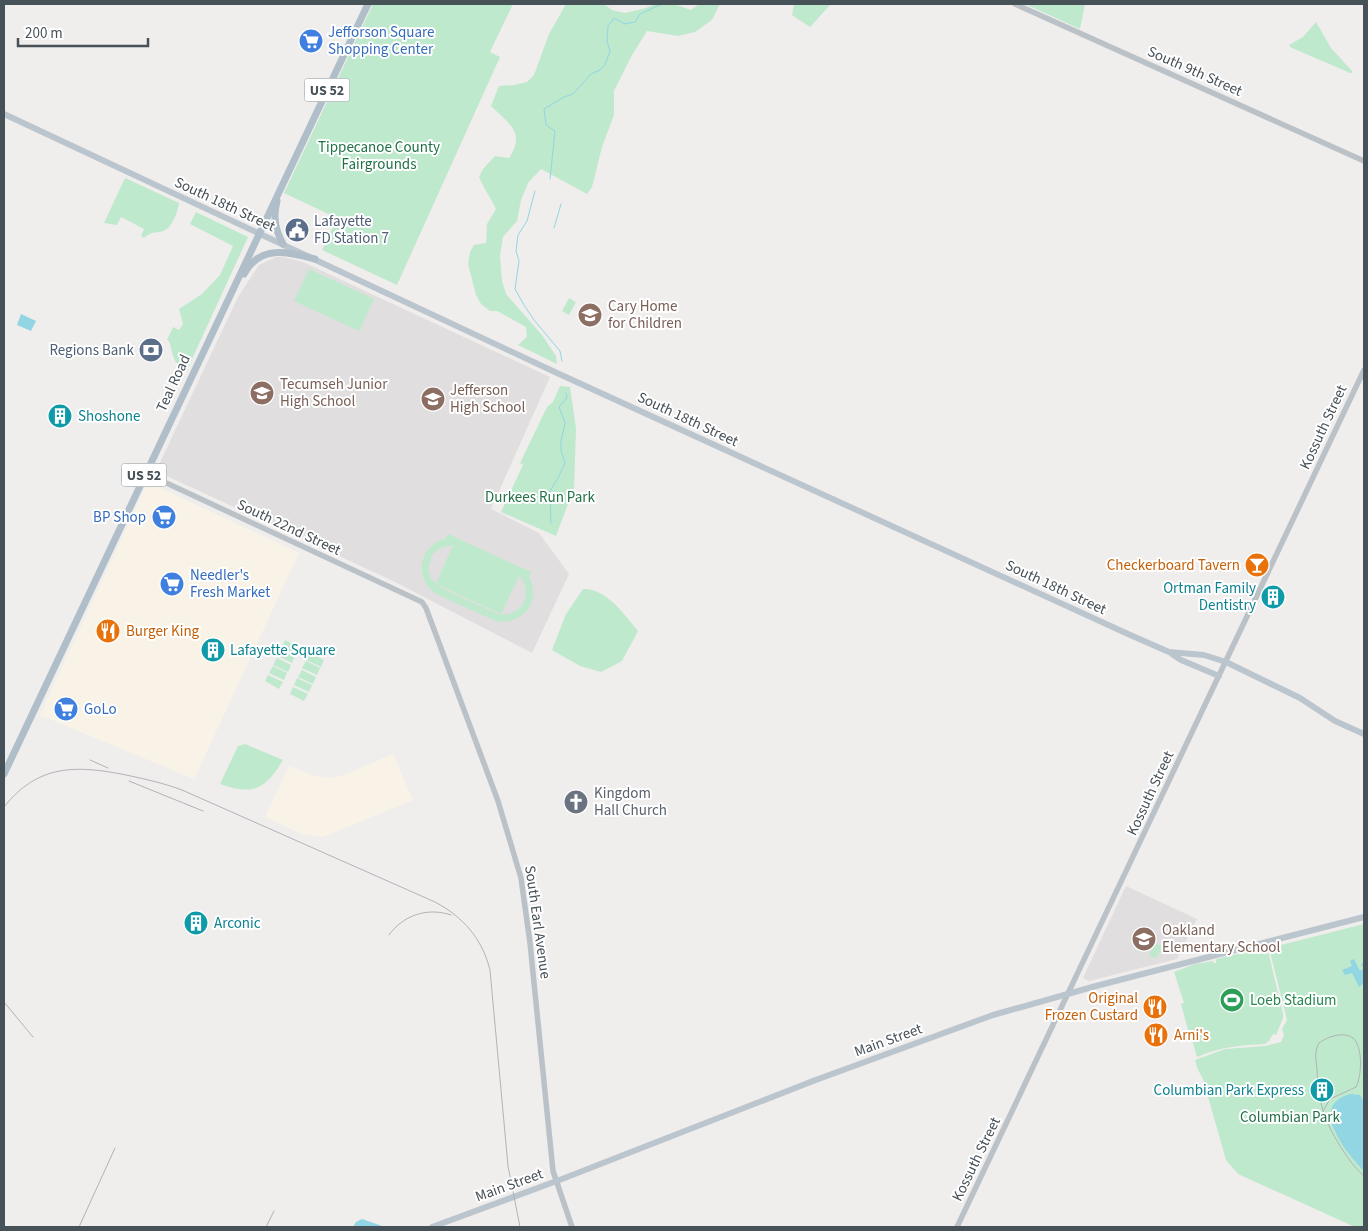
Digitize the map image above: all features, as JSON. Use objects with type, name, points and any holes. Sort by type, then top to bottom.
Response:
[{"type":"main road","name":"Teal Road","points":[[4,774],[258,233],[368,4]]},
{"type":"main road","name":"South 18th Street","points":[[4,114],[557,373],[1128,634],[1169,652],[1204,655],[1226,662],[1300,698],[1335,721],[1364,734]]},
{"type":"main road","points":[[283,244],[277,232],[275,218],[286,176]]},
{"type":"main road","points":[[229,297],[250,264],[260,257],[281,252],[315,259]]},
{"type":"main road","points":[[1169,652],[1182,660],[1219,676]]},
{"type":"main road","name":"Main Street","points":[[432,1227],[993,1015],[1184,962],[1364,917]]},
{"type":"street","name":"South 9th Street","points":[[1015,4],[1364,161]]},
{"type":"street","name":"Kossuth Street","points":[[957,1227],[1364,370]]},
{"type":"street","name":"South 22nd Street","points":[[145,473],[422,602]]},
{"type":"street","name":"South Earl Avenue","points":[[422,602],[496,793],[521,878],[530,943],[553,1172],[572,1227]]},
{"type":"shaded area","points":[[276,257],[303,262],[550,377],[491,509],[539,533],[569,574],[532,653],[393,581],[156,471],[238,297],[259,265]]},
{"type":"shaded area","points":[[148,482],[299,553],[194,779],[40,715]]},
{"type":"shaded area","points":[[393,754],[413,800],[323,837],[302,834],[265,817],[289,766],[315,776],[332,778],[344,775]]},
{"type":"shaded area","name":"Oakland Elementary School","points":[[1126,886],[1197,919],[1177,959],[1089,981],[1083,978]]},
{"type":"green space","name":"Tippecanoe County Fairgrounds","points":[[373,4],[513,4],[490,52],[500,57],[397,285],[322,250],[337,218],[284,193]]},
{"type":"green space","points":[[566,4],[604,4],[612,10],[625,13],[655,4],[674,4],[691,10],[699,4],[720,4],[712,20],[695,32],[678,36],[647,31],[632,55],[614,91],[614,115],[602,147],[592,187],[587,194],[541,169],[528,183],[521,200],[517,221],[503,237],[500,255],[502,281],[506,294],[542,335],[556,356],[557,364],[518,345],[527,337],[526,327],[497,311],[490,311],[481,304],[476,295],[468,264],[470,252],[474,245],[486,243],[487,224],[496,209],[479,177],[483,169],[495,156],[509,158],[516,141],[513,129],[491,106],[499,86],[527,82],[534,75],[549,34]]},
{"type":"green space","points":[[794,4],[831,4],[810,27],[792,15]]},
{"type":"green space","points":[[1025,4],[1085,4],[1080,29]]},
{"type":"green space","points":[[1316,22],[1331,48],[1352,73],[1290,47],[1289,45],[1303,37]]},
{"type":"green space","points":[[125,178],[179,203],[174,219],[166,230],[152,233],[144,238],[141,236],[144,229],[121,217],[117,225],[104,223]]},
{"type":"green space","points":[[196,212],[248,237],[187,370],[176,361],[167,340],[173,327],[179,330],[183,324],[179,309],[202,294],[220,275],[233,246],[190,224]]},
{"type":"green space","points":[[309,269],[374,299],[359,331],[294,301]]},
{"type":"green space","points":[[569,298],[576,302],[569,315],[562,311]]},
{"type":"green space","name":"Durkees Run Park","points":[[560,386],[570,387],[576,428],[574,488],[556,536],[501,512],[523,465],[520,463],[547,407],[553,402]]},
{"type":"green space","points":[[448,534],[531,572],[529,577],[533,594],[528,610],[514,619],[496,621],[438,595],[430,589],[422,573],[424,556],[436,543],[445,539]],"holes":[[[453,545],[436,584],[431,579],[428,569],[432,555],[440,548]],[[519,576],[526,590],[524,603],[514,612],[501,614]],[[437,585],[501,614],[441,588]]]},
{"type":"green space","points":[[583,589],[591,590],[607,597],[621,610],[638,631],[622,661],[601,672],[580,666],[552,650],[566,614]]},
{"type":"green space","points":[[285,640],[299,647],[296,654],[282,647]]},
{"type":"green space","points":[[281,649],[295,656],[292,663],[278,656]]},
{"type":"green space","points":[[310,653],[324,660],[321,667],[306,660]]},
{"type":"green space","points":[[277,658],[291,665],[288,672],[273,665]]},
{"type":"green space","points":[[306,661],[320,668],[317,675],[302,668]]},
{"type":"green space","points":[[273,666],[287,673],[284,680],[269,673]]},
{"type":"green space","points":[[302,670],[316,677],[313,684],[298,677]]},
{"type":"green space","points":[[268,675],[283,682],[279,689],[265,681]]},
{"type":"green space","points":[[297,678],[312,685],[309,692],[294,685]]},
{"type":"green space","points":[[293,687],[308,694],[304,701],[290,694]]},
{"type":"green space","points":[[245,744],[283,760],[271,778],[258,787],[241,789],[220,784],[238,746]]},
{"type":"green space","name":"Columbian Park","points":[[1364,924],[1364,1227],[1355,1227],[1238,1174],[1226,1160],[1203,1079],[1195,1060],[1225,1049],[1265,1046],[1281,1042],[1284,1035],[1282,1029],[1287,1020],[1269,948]]},
{"type":"green space","points":[[1154,943],[1163,946],[1156,958],[1149,956]]},
{"type":"green space","name":"Loeb Stadium","points":[[1263,948],[1264,952],[1268,951],[1283,1014],[1276,1035],[1273,1034],[1265,1044],[1230,1047],[1197,1057],[1188,1030],[1181,1004],[1184,1003],[1174,972],[1195,964],[1213,961],[1213,963],[1216,963],[1216,959]]},
{"type":"water","points":[[21,314],[36,321],[31,331],[17,325]]},
{"type":"water","points":[[1354,959],[1360,971],[1364,968],[1364,983],[1359,987],[1352,973],[1345,975],[1342,970],[1352,966],[1350,961]]},
{"type":"water","points":[[1350,1094],[1360,1095],[1364,1102],[1364,1171],[1342,1144],[1328,1112],[1331,1112],[1337,1100]]},
{"type":"water","points":[[362,1219],[382,1226],[353,1227],[356,1222]]},
{"type":"waterway","points":[[550,179],[555,131],[546,125],[544,109],[573,94],[591,74],[600,70],[605,65],[610,51],[607,41],[608,26],[614,18],[625,24],[635,22],[640,14],[662,4]]},
{"type":"waterway","points":[[535,191],[527,221],[518,235],[516,251],[519,261],[515,289],[534,320],[560,351],[562,361]]},
{"type":"waterway","points":[[554,228],[561,204]]},
{"type":"waterway","points":[[551,523],[550,491],[565,463],[561,451],[565,423],[559,407],[566,399],[567,395],[565,393]]},
{"type":"railway","points":[[90,760],[108,768]]},
{"type":"railway","points":[[4,807],[30,782],[44,775],[59,771],[74,769],[91,770],[126,775],[182,790],[435,902],[454,914],[476,938],[490,970],[508,1166],[520,1227]]},
{"type":"railway","points":[[129,781],[203,811]]},
{"type":"railway","points":[[389,935],[401,922],[417,914],[434,912],[451,915]]},
{"type":"railway","points":[[4,1002],[33,1037]]},
{"type":"railway","points":[[1323,1111],[1330,1099],[1356,1087],[1358,1082],[1360,1069],[1359,1047],[1353,1038],[1349,1036],[1335,1036],[1319,1043],[1316,1049],[1319,1093],[1321,1103],[1324,1113],[1327,1122],[1337,1142],[1364,1176]]},
{"type":"railway","points":[[79,1227],[115,1148]]},
{"type":"railway","points":[[266,1227],[274,1211]]},
{"type":"place","name":"Jefforson Square Shopping Center","points":[[311,41]]},
{"type":"place","name":"Lafayette FD Station 7","points":[[297,230]]},
{"type":"place","name":"Cary Home for Children","points":[[590,315]]},
{"type":"place","name":"Regions Bank","points":[[151,350]]},
{"type":"place","name":"Tecumseh Junior High School","points":[[262,393]]},
{"type":"place","name":"Jefferson High School","points":[[433,399]]},
{"type":"place","name":"Shoshone","points":[[60,416]]},
{"type":"place","name":"BP Shop","points":[[164,517]]},
{"type":"place","name":"Checkerboard Tavern","points":[[1257,565]]},
{"type":"place","name":"Needler's Fresh Market","points":[[172,584]]},
{"type":"place","name":"Ortman Family Dentistry","points":[[1273,597]]},
{"type":"place","name":"Burger King","points":[[108,631]]},
{"type":"place","name":"Lafayette Square","points":[[213,650]]},
{"type":"place","name":"GoLo","points":[[66,709]]},
{"type":"place","name":"Kingdom Hall Church","points":[[576,802]]},
{"type":"place","name":"Arconic","points":[[196,923]]},
{"type":"place","name":"Oakland Elementary School","points":[[1144,939]]},
{"type":"place","name":"Loeb Stadium","points":[[1232,1000]]},
{"type":"place","name":"Original Frozen Custard","points":[[1155,1007]]},
{"type":"place","name":"Arni's","points":[[1156,1035]]},
{"type":"place","name":"Columbian Park Express","points":[[1322,1090]]}]
